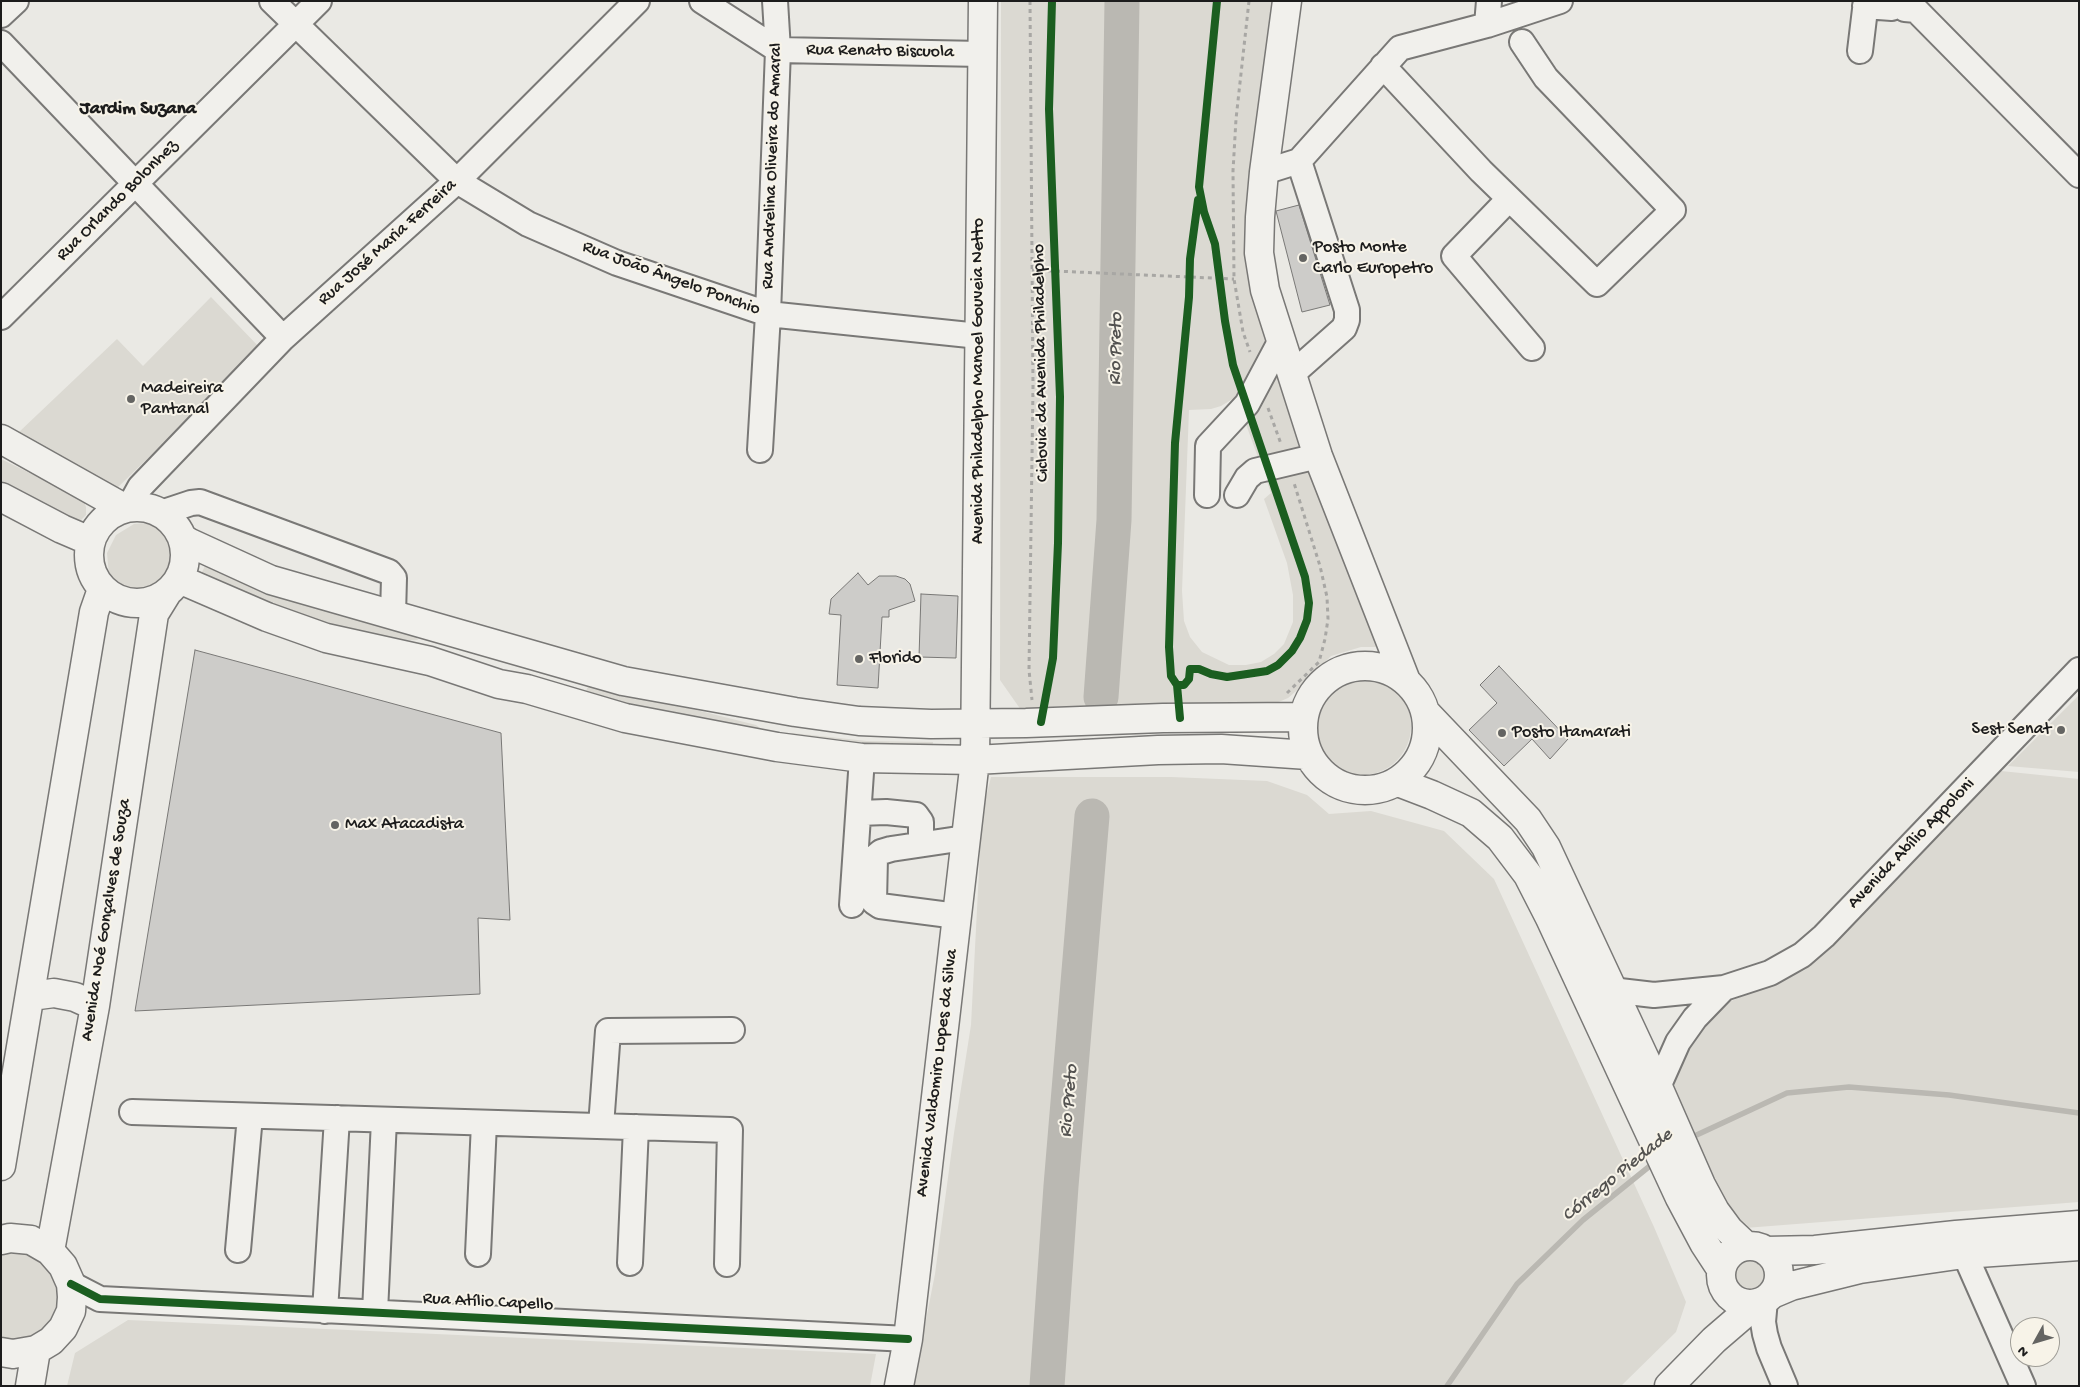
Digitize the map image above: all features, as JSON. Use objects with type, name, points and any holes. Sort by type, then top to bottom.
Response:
[{"type":"main road","name":"Avenida Philadelpho Manoel Gouveia Netto","points":[[974,760],[976,724],[983,1]]},
{"type":"main road","points":[[1287,1],[1264,172],[1260,253],[1265,290],[1280,342],[1318,456],[1406,681],[1419,696],[1426,713],[1427,739],[1417,764],[1398,782],[1374,791],[1347,789],[1324,776],[1308,756],[1302,737],[1303,717],[1313,692],[1332,674],[1357,666],[1383,668],[1406,681]]},
{"type":"main road","points":[[1,438],[140,505],[177,528],[182,538],[185,560],[173,586],[152,601],[130,603],[119,600],[102,589],[93,575],[88,551],[96,528],[105,518],[140,505]]},
{"type":"main road","points":[[1,497],[90,541]]},
{"type":"main road","points":[[182,538],[271,580],[623,680],[780,710],[888,724],[976,724],[1042,715],[1163,718],[1303,717]]},
{"type":"main road","points":[[173,586],[326,638],[430,661],[499,684],[527,688],[626,718],[777,747],[862,758],[974,760],[1220,748],[1308,756]]},
{"type":"main road","name":"Avenida Noé Gonçalves de Souza","points":[[50,1250],[95,1006],[154,614],[173,586]]},
{"type":"main road","points":[[1,1166],[94,612],[102,589]]},
{"type":"main road","points":[[430,661],[438,648],[444,644],[487,641]]},
{"type":"main road","points":[[527,688],[568,686],[598,673]]},
{"type":"main road","points":[[777,747],[780,710]]},
{"type":"main road","points":[[1426,713],[1528,820],[1546,847],[1611,990],[1690,1192],[1704,1242],[1723,1278],[1729,1295],[1737,1301],[1746,1304],[1765,1299],[1791,1286],[1960,1244],[2079,1225]]},
{"type":"main road","name":"Avenida Valdomiro Lopes da Silva","points":[[900,1386],[908,1339],[974,760]]},
{"type":"main road","points":[[1398,782],[1432,794],[1471,813],[1500,838],[1528,875],[1550,918],[1657,1108]]},
{"type":"main road","points":[[31,996],[54,993],[75,997],[95,1006]]},
{"type":"main road","points":[[1669,1386],[1714,1340],[1765,1299],[1777,1286],[1779,1276],[1778,1266],[1773,1258],[1730,1230],[1715,1210],[1690,1192]]},
{"type":"main road","points":[[1,1240],[10,1238],[31,1240],[50,1250],[63,1266],[71,1297],[63,1328],[51,1341],[36,1350],[13,1354],[1,1352]]},
{"type":"main road","points":[[1714,1340],[1724,1260],[1730,1254],[1756,1248],[1816,1250],[1960,1244],[2079,1246]]},
{"type":"main road","points":[[30,1386],[36,1350]]},
{"type":"street","points":[[1,15],[16,1]]},
{"type":"street","name":"Rua João Ângelo Ponchio","points":[[272,1],[456,181],[528,224],[617,263],[768,314],[979,336]]},
{"type":"street","name":"Rua Orlando Bolonhez","points":[[1,317],[320,1]]},
{"type":"street","name":"Rua José Maria Ferreira","points":[[140,505],[283,338],[456,181],[637,1]]},
{"type":"street","points":[[702,1],[778,50]]},
{"type":"street","name":"Rua Andrelina Oliveira do Amaral","points":[[760,450],[768,314],[778,50],[775,1]]},
{"type":"street","points":[[1487,25],[1489,1]]},
{"type":"street","points":[[1264,172],[1299,162],[1400,48],[1487,25],[1560,1]]},
{"type":"street","points":[[1860,51],[1866,4],[1908,7],[2079,175]]},
{"type":"street","points":[[1383,66],[1481,171],[1597,284],[1673,210],[1546,78],[1522,42]]},
{"type":"street","points":[[1,43],[283,338]]},
{"type":"street","name":"Rua Renato Biscuola","points":[[778,50],[982,54]]},
{"type":"street","points":[[1292,375],[1344,328],[1347,320],[1347,310],[1299,162]]},
{"type":"street","points":[[1509,199],[1454,256],[1532,348]]},
{"type":"street","points":[[1207,495],[1208,446],[1247,404],[1280,342]]},
{"type":"street","points":[[1237,495],[1247,478],[1255,471],[1318,456]]},
{"type":"street","points":[[140,505],[200,502],[389,572],[394,578],[393,614]]},
{"type":"street","name":"Avenida Abílio Appoloni","points":[[1611,990],[1654,995],[1724,988],[1770,972],[1802,955],[1824,936],[2079,670]]},
{"type":"street","points":[[852,905],[862,758]]},
{"type":"street","points":[[858,813],[916,814],[921,822],[921,844]]},
{"type":"street","points":[[956,916],[880,906],[874,902],[875,857],[881,852],[891,849],[965,838]]},
{"type":"street","name":"Avenida Abílio Appoloni","points":[[1657,1108],[1678,1042],[1695,1018],[1724,988]]},
{"type":"street","points":[[601,1126],[608,1031],[732,1030]]},
{"type":"street","points":[[132,1112],[730,1130],[727,1264]]},
{"type":"street","points":[[238,1250],[250,1116]]},
{"type":"street","points":[[325,1311],[337,1118]]},
{"type":"street","points":[[375,1312],[384,1120]]},
{"type":"street","points":[[478,1254],[484,1123]]},
{"type":"street","points":[[630,1262],[636,1127]]},
{"type":"street","points":[[1960,1244],[2023,1386]]},
{"type":"street","name":"Rua Atílio Capello","points":[[71,1297],[908,1339]]},
{"type":"street","points":[[1765,1299],[1765,1334],[1785,1386]]},
{"type":"path","points":[[1030,1],[1033,387],[1029,670],[1032,707],[1042,715]]},
{"type":"path","points":[[1032,270],[1056,267],[1087,272],[1234,279]]},
{"type":"path","points":[[1190,268],[1190,287]]},
{"type":"path","points":[[1217,268],[1220,287]]},
{"type":"shaded area","points":[[1001,1],[1275,1],[1253,197],[1380,647],[1361,647],[1331,656],[1288,698],[1274,704],[1021,710],[1000,680]],"holes":[[[1236,397],[1271,493],[1264,499],[1287,563],[1293,595],[1293,622],[1284,644],[1274,654],[1261,662],[1246,665],[1229,665],[1202,652],[1190,637],[1184,621],[1182,591],[1189,410],[1211,409],[1221,406]]]},
{"type":"shaded area","name":"Madeireira Pantanal","points":[[211,297],[261,349],[115,490],[18,433],[117,339],[143,366]]},
{"type":"shaded area","points":[[1,459],[83,499],[86,515],[81,520],[72,521],[1,485]]},
{"type":"shaded area","points":[[145,523],[164,530],[171,537],[179,557],[179,567],[153,596],[143,597],[133,595],[115,584],[109,575],[107,553],[116,535],[134,524]]},
{"type":"shaded area","points":[[207,562],[276,596],[411,628],[418,640],[392,641],[265,610],[202,582],[202,572]]},
{"type":"shaded area","points":[[1362,677],[1381,681],[1397,691],[1407,707],[1411,726],[1407,745],[1397,761],[1381,771],[1362,775],[1343,771],[1327,761],[1317,745],[1313,726],[1317,707],[1327,691],[1343,681]]},
{"type":"shaded area","points":[[593,684],[756,725],[760,728],[759,736],[590,700],[586,694],[587,688]]},
{"type":"shaded area","name":"Sest Senat","points":[[2079,695],[2079,772],[2008,766]]},
{"type":"shaded area","points":[[792,733],[867,741],[933,742],[932,752],[785,735]]},
{"type":"shaded area","points":[[2001,771],[2079,779],[2079,1202],[1732,1229],[1672,1095],[1684,1044],[1717,1007],[1805,970]]},
{"type":"shaded area","points":[[991,777],[1171,777],[1267,781],[1307,795],[1329,814],[1371,811],[1444,831],[1494,879],[1654,1227],[1686,1302],[1676,1332],[1621,1386],[913,1386],[935,1274],[971,1025],[982,813]]},
{"type":"shaded area","points":[[5,1253],[28,1253],[48,1265],[59,1285],[59,1308],[48,1328],[28,1339],[5,1338],[1,1336],[1,1255]]},
{"type":"shaded area","points":[[1750,1253],[1762,1257],[1768,1263],[1772,1275],[1768,1287],[1762,1293],[1750,1297],[1738,1293],[1732,1287],[1728,1275],[1732,1263],[1738,1257]]},
{"type":"shaded area","points":[[128,1320],[876,1354],[870,1386],[67,1386],[75,1353]]},
{"type":"building","name":"Posto Monte Carlo Europetro","points":[[1299,205],[1330,305],[1302,312],[1276,211]]},
{"type":"building","points":[[858,573],[868,585],[879,576],[896,576],[905,579],[910,584],[915,601],[889,610],[889,617],[882,617],[878,688],[837,685],[841,615],[829,614],[831,599]]},
{"type":"building","points":[[921,594],[958,596],[956,658],[919,657]]},
{"type":"building","name":"Max Atacadista","points":[[195,650],[501,733],[510,920],[478,918],[480,994],[135,1011]]},
{"type":"building","points":[[1499,666],[1568,739],[1550,759],[1532,739],[1504,766],[1469,730],[1497,703],[1480,685]]},
{"type":"waterway","name":"Rio Preto","points":[[1101,697],[1114,520],[1122,1]]},
{"type":"waterway","name":"Rio Preto","points":[[1047,1386],[1061,1186],[1092,816]]},
{"type":"waterway","name":"Córrego Piedade","points":[[1688,1139],[1787,1093],[1849,1087],[1949,1095],[2079,1113]]},
{"type":"waterway","name":"Córrego Piedade","points":[[1447,1386],[1517,1284],[1583,1220],[1656,1161]]},
{"type":"cycle path","name":"Ciclovia da Avenida Philadelpho","points":[[1041,722],[1053,658],[1058,543],[1060,397],[1049,109],[1052,1]]},
{"type":"cycle path","points":[[1180,718],[1177,685],[1184,685],[1189,679],[1190,669],[1199,669],[1211,674],[1227,677],[1267,671],[1278,665],[1292,651],[1300,638],[1307,620],[1309,603],[1305,577],[1233,365],[1215,244],[1204,212],[1199,187],[1217,1]]},
{"type":"cycle path","points":[[1177,685],[1171,676],[1169,647],[1175,443],[1189,297],[1190,259],[1198,200]]},
{"type":"cycle path","points":[[71,1284],[100,1299],[908,1339]]},
{"type":"place","name":"Posto Monte Carlo Europetro","points":[[1303,258]]},
{"type":"place","name":"Madeireira Pantanal","points":[[131,399]]},
{"type":"place","name":"Florido","points":[[859,659]]},
{"type":"place","name":"Sest Senat","points":[[2061,730]]},
{"type":"place","name":"Posto Itamarati","points":[[1502,733]]},
{"type":"place","name":"Max Atacadista","points":[[335,825]]},
{"type":"district","name":"Jardim Suzana","points":[[138,110]]}]
